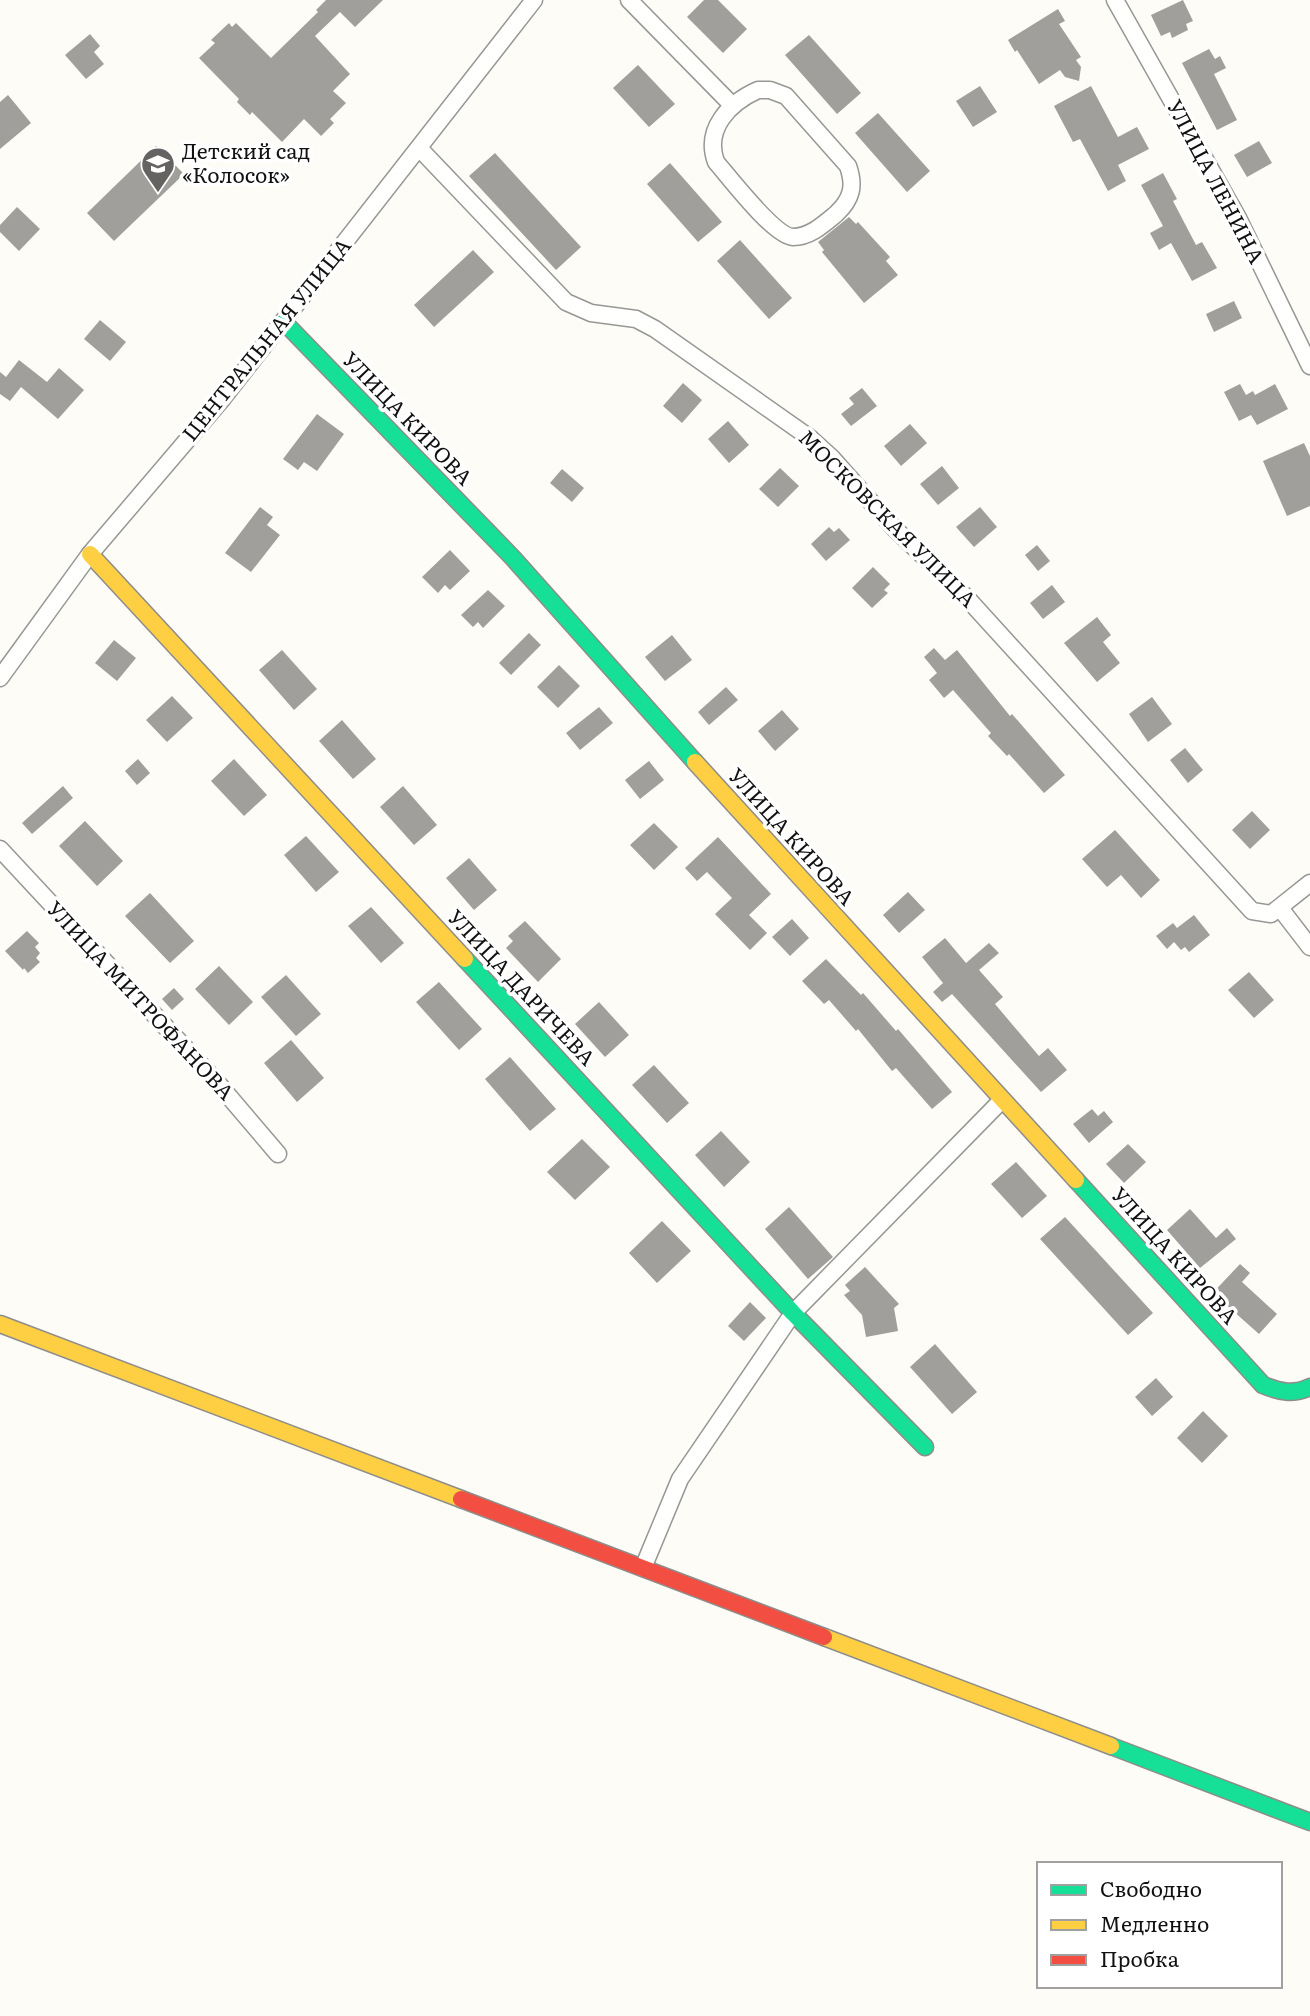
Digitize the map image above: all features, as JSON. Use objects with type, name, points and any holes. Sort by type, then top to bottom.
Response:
[{"type":"street","name":"ЦЕНТРАЛЬНАЯ УЛИЦА","points":[[0,678],[90,554],[284,322],[534,0]]},
{"type":"street","points":[[629,0],[733,106]]},
{"type":"street","name":"УЛИЦА ЛЕНИНА","points":[[1115,0],[1238,218],[1310,366]]},
{"type":"street","points":[[758,90],[770,90],[786,96],[848,166],[853,180],[852,194],[845,206],[822,226],[807,234],[792,237],[777,231],[716,162],[711,150],[712,136],[719,120],[733,106],[758,90]]},
{"type":"street","name":"МОСКОВСКАЯ УЛИЦА","points":[[419,148],[566,302],[591,313],[636,319],[655,329],[810,438],[832,458],[894,528],[966,597],[1252,911],[1271,914],[1280,908]]},
{"type":"street","name":"УЛИЦА КИРОВА","points":[[284,322],[513,558],[1263,1385],[1282,1393],[1302,1392],[1310,1387]]},
{"type":"street","name":"УЛИЦА ДАРИЧЕВА","points":[[90,554],[793,1313],[925,1447]]},
{"type":"street","name":"УЛИЦА МИТРОФАНОВА","points":[[0,849],[215,1080],[278,1154]]},
{"type":"street","points":[[1310,883],[1280,908],[1310,947]]},
{"type":"street","points":[[643,1568],[680,1479],[793,1313],[1002,1100]]},
{"type":"street","points":[[0,1324],[1310,1822]]},
{"type":"building","points":[[326,0],[383,0],[355,27],[340,12],[315,36],[350,74],[333,91],[346,103],[330,119],[334,123],[321,136],[304,119],[282,142],[252,112],[250,115],[237,102],[239,99],[199,58],[215,43],[211,40],[229,23],[232,27],[236,23],[271,58],[318,12],[316,10]]},
{"type":"building","points":[[704,0],[718,0],[747,29],[723,53],[687,17]]},
{"type":"building","points":[[1183,0],[1193,21],[1186,24],[1188,30],[1172,38],[1170,32],[1161,36],[1151,15]]},
{"type":"building","points":[[1058,9],[1065,21],[1059,24],[1081,57],[1076,60],[1081,67],[1079,81],[1065,77],[1060,70],[1039,84],[1008,40]]},
{"type":"building","points":[[90,34],[100,46],[94,52],[104,64],[86,79],[65,55]]},
{"type":"building","points":[[809,35],[861,93],[837,114],[785,55]]},
{"type":"building","points":[[1209,49],[1215,59],[1220,56],[1226,68],[1214,74],[1237,120],[1217,130],[1182,63]]},
{"type":"building","points":[[638,65],[675,104],[649,127],[613,88]]},
{"type":"building","points":[[980,86],[997,112],[973,127],[956,101]]},
{"type":"building","points":[[1091,86],[1118,137],[1137,127],[1149,149],[1118,165],[1126,181],[1108,191],[1080,139],[1073,142],[1054,106]]},
{"type":"building","points":[[8,95],[31,123],[0,149],[0,102]]},
{"type":"building","points":[[878,113],[930,171],[907,192],[855,133]]},
{"type":"building","points":[[1259,141],[1272,163],[1247,177],[1234,155]]},
{"type":"building","points":[[156,146],[184,174],[114,241],[87,213]]},
{"type":"building","points":[[495,153],[581,247],[556,270],[469,176]]},
{"type":"building","points":[[670,163],[722,222],[698,242],[647,184]]},
{"type":"building","points":[[1163,173],[1177,199],[1173,201],[1196,245],[1202,242],[1217,268],[1192,281],[1171,243],[1159,250],[1150,233],[1163,226],[1141,185]]},
{"type":"building","points":[[17,207],[40,229],[19,251],[0,232],[0,225]]},
{"type":"building","points":[[849,217],[856,224],[858,222],[890,257],[886,261],[898,275],[864,303],[822,252],[824,250],[818,242]]},
{"type":"building","points":[[740,240],[792,298],[769,319],[717,261]]},
{"type":"building","points":[[473,250],[494,272],[434,327],[414,305]]},
{"type":"building","points":[[1234,301],[1242,318],[1214,332],[1206,314]]},
{"type":"building","points":[[100,320],[126,342],[110,361],[84,339]]},
{"type":"building","points":[[19,360],[47,382],[59,368],[84,390],[58,419],[21,387],[10,401],[0,394],[0,372],[6,377]]},
{"type":"building","points":[[683,383],[702,400],[682,423],[663,406]]},
{"type":"building","points":[[1240,384],[1246,395],[1253,391],[1255,395],[1275,384],[1288,409],[1257,425],[1251,415],[1239,421],[1224,392]]},
{"type":"building","points":[[862,388],[877,406],[851,426],[841,414],[854,404],[849,398]]},
{"type":"building","points":[[317,414],[344,434],[317,471],[304,462],[298,470],[283,459]]},
{"type":"building","points":[[728,421],[749,445],[729,463],[708,439]]},
{"type":"building","points":[[910,424],[927,443],[901,466],[884,446]]},
{"type":"building","points":[[1304,443],[1310,456],[1310,506],[1287,516],[1263,461]]},
{"type":"building","points":[[942,466],[959,488],[938,505],[920,484]]},
{"type":"building","points":[[780,468],[799,486],[778,507],[759,489]]},
{"type":"building","points":[[562,469],[584,488],[572,502],[550,483]]},
{"type":"building","points":[[260,507],[273,517],[267,525],[280,535],[251,572],[225,553]]},
{"type":"building","points":[[980,507],[997,527],[974,547],[956,527]]},
{"type":"building","points":[[829,527],[834,532],[839,528],[850,540],[826,561],[811,544]]},
{"type":"building","points":[[1037,545],[1050,561],[1038,571],[1025,555]]},
{"type":"building","points":[[450,550],[470,571],[450,590],[445,585],[438,593],[422,577]]},
{"type":"building","points":[[873,567],[890,584],[884,590],[888,593],[872,608],[852,588]]},
{"type":"building","points":[[1052,585],[1065,602],[1043,619],[1030,603]]},
{"type":"building","points":[[488,590],[505,606],[483,628],[478,622],[473,627],[461,615]]},
{"type":"building","points":[[1097,617],[1111,635],[1103,642],[1120,663],[1097,682],[1064,643]]},
{"type":"building","points":[[529,633],[541,645],[511,675],[499,663]]},
{"type":"building","points":[[672,635],[692,660],[665,681],[645,657]]},
{"type":"building","points":[[114,640],[136,658],[117,681],[95,663]]},
{"type":"building","points":[[934,648],[945,660],[957,650],[1010,716],[1012,714],[1065,775],[1044,793],[1009,754],[1007,756],[988,736],[991,733],[953,690],[944,698],[929,680],[937,673],[924,657]]},
{"type":"building","points":[[282,650],[317,689],[294,710],[259,670]]},
{"type":"building","points":[[559,665],[580,686],[558,708],[537,687]]},
{"type":"building","points":[[726,687],[738,700],[709,725],[698,712]]},
{"type":"building","points":[[172,696],[193,718],[167,742],[146,720]]},
{"type":"building","points":[[1152,697],[1172,724],[1148,742],[1129,714]]},
{"type":"building","points":[[599,707],[613,723],[580,750],[566,733]]},
{"type":"building","points":[[782,710],[799,729],[775,751],[758,731]]},
{"type":"building","points":[[342,720],[376,759],[353,779],[319,741]]},
{"type":"building","points":[[1185,748],[1203,770],[1188,783],[1170,760]]},
{"type":"building","points":[[138,759],[150,773],[137,785],[125,771]]},
{"type":"building","points":[[234,759],[267,795],[244,816],[211,781]]},
{"type":"building","points":[[649,761],[664,780],[640,799],[625,780]]},
{"type":"building","points":[[63,786],[73,798],[32,834],[22,823]]},
{"type":"building","points":[[403,786],[437,825],[414,845],[380,807]]},
{"type":"building","points":[[1252,811],[1270,830],[1250,849],[1232,830]]},
{"type":"building","points":[[85,821],[123,861],[97,886],[59,846]]},
{"type":"building","points":[[654,823],[678,847],[654,870],[630,845]]},
{"type":"building","points":[[1115,830],[1160,880],[1141,898],[1121,875],[1107,887],[1082,859]]},
{"type":"building","points":[[306,836],[339,872],[316,892],[284,855]]},
{"type":"building","points":[[718,837],[771,894],[749,915],[767,933],[750,950],[715,914],[732,898],[707,872],[697,881],[685,868]]},
{"type":"building","points":[[469,858],[497,890],[474,910],[446,878]]},
{"type":"building","points":[[908,892],[925,910],[899,933],[883,915]]},
{"type":"building","points":[[150,893],[194,941],[170,963],[125,916]]},
{"type":"building","points":[[371,907],[404,943],[381,963],[348,926]]},
{"type":"building","points":[[1194,915],[1210,935],[1189,952],[1185,947],[1181,950],[1174,942],[1167,949],[1156,936],[1173,923],[1177,928]]},
{"type":"building","points":[[792,919],[809,938],[790,956],[772,937]]},
{"type":"building","points":[[525,921],[561,959],[538,982],[506,948],[513,941],[508,936]]},
{"type":"building","points":[[27,931],[39,943],[35,947],[40,953],[36,958],[40,962],[28,973],[5,951]]},
{"type":"building","points":[[945,938],[966,963],[989,943],[999,953],[979,970],[1003,997],[995,1004],[1039,1056],[1048,1048],[1067,1070],[1041,1092],[952,994],[942,1002],[933,992],[943,983],[922,957]]},
{"type":"building","points":[[826,959],[861,995],[863,993],[896,1031],[898,1029],[952,1092],[932,1109],[896,1068],[892,1071],[858,1029],[856,1031],[829,1000],[824,1004],[802,981]]},
{"type":"building","points":[[219,966],[253,1002],[229,1025],[195,989]]},
{"type":"building","points":[[1249,972],[1274,1000],[1254,1018],[1228,990]]},
{"type":"building","points":[[286,975],[321,1014],[296,1036],[261,997]]},
{"type":"building","points":[[439,982],[482,1029],[459,1050],[416,1002]]},
{"type":"building","points":[[174,988],[184,999],[172,1010],[162,999]]},
{"type":"building","points":[[599,1002],[629,1035],[605,1057],[575,1024]]},
{"type":"building","points":[[291,1040],[324,1078],[297,1102],[264,1063]]},
{"type":"building","points":[[510,1057],[556,1109],[530,1131],[485,1079]]},
{"type":"building","points":[[654,1065],[689,1103],[667,1123],[632,1085]]},
{"type":"building","points":[[1092,1109],[1098,1116],[1104,1111],[1113,1122],[1089,1143],[1073,1124]]},
{"type":"building","points":[[721,1131],[750,1162],[724,1187],[695,1155]]},
{"type":"building","points":[[582,1139],[610,1167],[575,1200],[547,1172]]},
{"type":"building","points":[[1128,1144],[1146,1162],[1124,1183],[1106,1164]]},
{"type":"building","points":[[1016,1162],[1047,1196],[1022,1218],[991,1184]]},
{"type":"building","points":[[789,1207],[833,1257],[808,1279],[765,1229]]},
{"type":"building","points":[[1190,1209],[1216,1238],[1227,1228],[1236,1239],[1200,1268],[1167,1230]]},
{"type":"building","points":[[1065,1217],[1153,1313],[1128,1335],[1040,1239]]},
{"type":"building","points":[[662,1221],[691,1251],[657,1283],[629,1253]]},
{"type":"building","points":[[1240,1264],[1250,1273],[1242,1282],[1277,1314],[1259,1334],[1223,1302],[1217,1308],[1207,1299]]},
{"type":"building","points":[[865,1267],[899,1304],[894,1308],[898,1331],[866,1337],[862,1315],[844,1295],[850,1291],[845,1285]]},
{"type":"building","points":[[750,1302],[766,1318],[744,1341],[728,1326]]},
{"type":"building","points":[[935,1344],[977,1392],[952,1414],[910,1367]]},
{"type":"building","points":[[1156,1378],[1173,1397],[1152,1416],[1135,1397]]},
{"type":"building","points":[[1203,1411],[1228,1436],[1202,1463],[1177,1438]]},
{"type":"traffic: fast","points":[[284,322],[513,558],[695,762]]},
{"type":"traffic: fast","points":[[465,959],[793,1313],[925,1447]]},
{"type":"traffic: fast","points":[[1076,1180],[1263,1385],[1286,1392],[1310,1387]]},
{"type":"traffic: fast","points":[[1111,1746],[1310,1822]]},
{"type":"traffic: slow","points":[[90,554],[465,959]]},
{"type":"traffic: slow","points":[[695,762],[1076,1180]]},
{"type":"traffic: slow","points":[[0,1324],[461,1499]]},
{"type":"traffic: slow","points":[[824,1637],[1111,1746]]},
{"type":"traffic: jam","points":[[461,1499],[824,1637]]},
{"type":"place","name":"Детский сад «Колосок»","points":[[158,194]]}]
